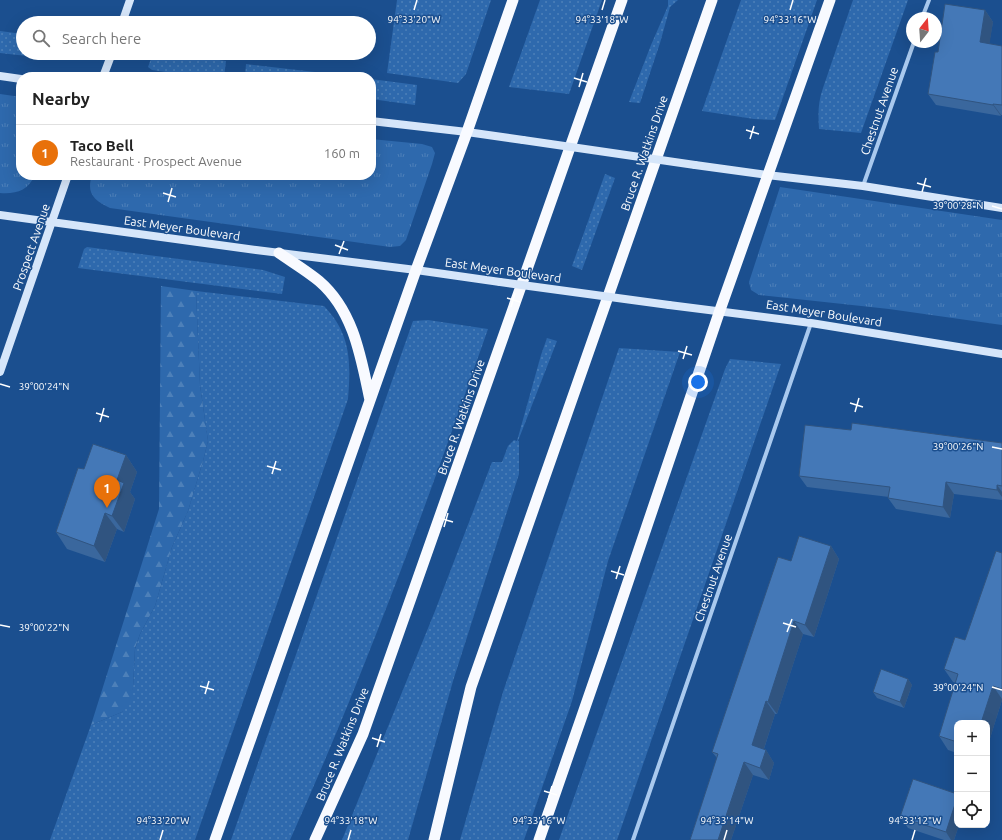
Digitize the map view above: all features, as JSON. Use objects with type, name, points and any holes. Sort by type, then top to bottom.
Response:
[{"type":"highway","points":[[215,840],[513,0]]},
{"type":"highway","name":"Bruce R. Watkins Drive","points":[[315,840],[363,734],[622,0]]},
{"type":"highway","name":"Bruce R. Watkins Drive","points":[[434,840],[471,687],[712,0]]},
{"type":"highway","points":[[539,840],[720,310],[830,0]]},
{"type":"highway","points":[[279,253],[319,281],[339,302],[352,328],[370,400]]},
{"type":"main road","points":[[124,16],[130,0]]},
{"type":"main road","points":[[105,72],[109,60]]},
{"type":"main road","points":[[0,76],[16,78]]},
{"type":"main road","points":[[376,122],[467,132],[768,175],[863,186],[1002,208]]},
{"type":"main road","name":"Prospect Avenue","points":[[0,372],[66,180]]},
{"type":"main road","name":"East Meyer Boulevard","points":[[0,215],[720,310],[1002,354]]},
{"type":"street","points":[[924,12],[929,0]]},
{"type":"street","name":"Chestnut Avenue","points":[[863,186],[912,48]]},
{"type":"street","name":"Chestnut Avenue","points":[[633,840],[811,323]]},
{"type":"green space","points":[[397,0],[491,0],[466,74],[458,83],[387,73]]},
{"type":"green space","points":[[540,0],[602,0],[569,94],[509,87]]},
{"type":"green space","points":[[668,0],[678,0],[670,7],[640,103],[629,102],[668,6]]},
{"type":"green space","points":[[741,0],[817,0],[775,120],[754,119],[702,111]]},
{"type":"green space","points":[[853,0],[908,0],[861,133],[819,129],[818,118],[821,93]]},
{"type":"green space","points":[[0,31],[16,33],[16,55],[0,53]]},
{"type":"green space","points":[[150,60],[226,61],[225,72],[166,72],[152,70],[148,67]]},
{"type":"green space","points":[[246,64],[315,72],[245,72]]},
{"type":"green space","points":[[376,80],[417,85],[415,105],[376,100]]},
{"type":"green space","points":[[0,94],[16,96],[16,180],[32,180],[29,185],[21,190],[11,193],[0,193]]},
{"type":"green space","points":[[376,139],[422,144],[432,147],[435,153],[406,240],[400,246],[390,247],[110,208],[93,196],[91,180],[376,180]]},
{"type":"green space","points":[[605,174],[615,178],[582,270],[572,266]]},
{"type":"green space","points":[[780,187],[1002,220],[1002,325],[889,309],[759,295],[751,290],[749,282]]},
{"type":"green space","points":[[87,247],[263,270],[285,277],[282,294],[78,268],[84,249]]},
{"type":"green space","points":[[161,286],[196,291],[200,385],[208,441],[188,511],[172,547],[155,606],[140,634],[135,648],[131,700],[122,712],[91,725],[159,509]]},
{"type":"green space","points":[[196,291],[324,306],[340,327],[347,349],[349,361],[348,399],[195,840],[50,840],[91,725],[122,712],[133,688],[135,649],[140,634],[155,606],[172,547],[188,511],[203,461],[208,441],[200,385]]},
{"type":"green space","points":[[428,320],[488,329],[395,586],[318,777],[290,840],[231,840],[413,321]]},
{"type":"green space","points":[[547,338],[557,341],[518,441],[519,474],[453,681],[408,840],[342,840],[435,611],[492,462],[502,462],[508,446],[514,440],[517,441]]},
{"type":"green space","points":[[619,348],[680,352],[608,561],[572,701],[524,840],[460,840],[503,692]]},
{"type":"green space","points":[[730,359],[781,364],[617,840],[559,840],[725,369]]},
{"type":"building","points":[[945,4],[985,10],[980,42],[1002,46],[1002,105],[993,105],[928,94],[935,52],[938,52],[939,48],[942,48],[942,25]]},
{"type":"building","points":[[852,423],[1002,443],[1002,486],[997,485],[997,490],[946,482],[943,507],[888,498],[890,487],[799,476],[805,425],[851,430]]},
{"type":"building","points":[[93,444],[126,455],[117,480],[124,483],[112,516],[105,513],[94,546],[56,532],[78,468],[84,469]]},
{"type":"building","points":[[799,536],[831,546],[805,625],[794,621],[768,702],[766,701],[752,745],[766,750],[760,768],[744,762],[718,840],[690,840],[718,754],[712,752],[778,557],[791,561]]},
{"type":"building","points":[[996,551],[1002,553],[1002,689],[993,686],[982,720],[954,720],[954,741],[939,736],[958,674],[944,669],[955,637],[965,640]]},
{"type":"building","points":[[881,669],[908,679],[900,702],[873,692]]},
{"type":"building","points":[[913,779],[954,793],[954,807],[946,832],[900,817]]},
{"type":"place","name":"Taco Bell","points":[[107,508]]}]
